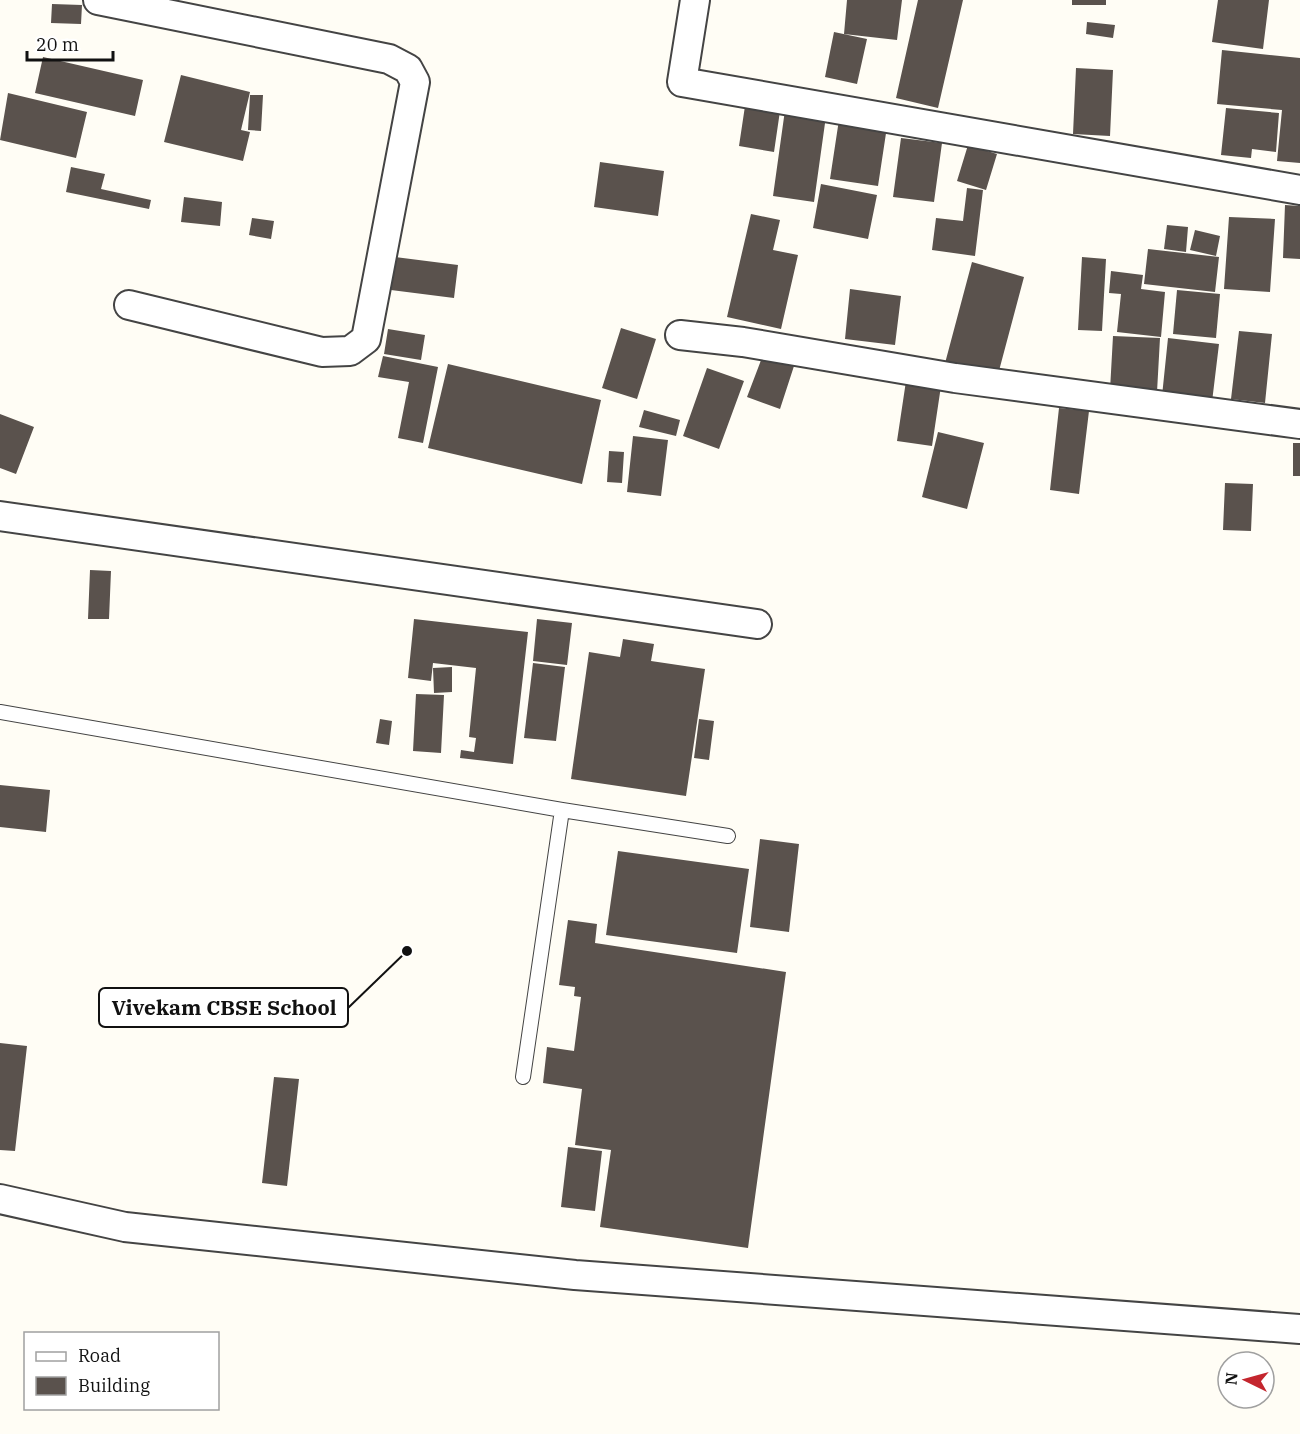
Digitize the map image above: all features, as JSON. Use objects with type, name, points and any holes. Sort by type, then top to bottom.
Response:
[{"type":"street","points":[[98,0],[389,59],[408,69],[415,82],[366,339],[350,351],[322,352],[129,305]]},
{"type":"street","points":[[695,0],[682,82],[1300,190]]},
{"type":"street","points":[[680,335],[743,342],[955,378],[1300,424]]},
{"type":"street","points":[[0,516],[757,624]]},
{"type":"street","points":[[0,1199],[125,1227],[575,1275],[1300,1329]]},
{"type":"lane","points":[[0,712],[562,810],[728,836]]},
{"type":"lane","points":[[523,1077],[562,810]]},
{"type":"building","points":[[847,0],[902,0],[897,40],[844,34]]},
{"type":"building","points":[[918,0],[963,0],[938,108],[896,98]]},
{"type":"building","points":[[1072,0],[1106,0],[1106,5],[1072,5]]},
{"type":"building","points":[[1218,0],[1269,0],[1263,49],[1212,42]]},
{"type":"building","points":[[52,4],[82,5],[81,24],[51,23]]},
{"type":"building","points":[[1087,22],[1115,25],[1113,38],[1086,34]]},
{"type":"building","points":[[834,32],[867,39],[857,84],[825,77]]},
{"type":"building","points":[[1222,50],[1300,58],[1300,163],[1277,161],[1282,110],[1217,104]]},
{"type":"building","points":[[43,57],[143,80],[135,116],[35,93]]},
{"type":"building","points":[[1076,68],[1113,70],[1110,136],[1073,134]]},
{"type":"building","points":[[181,75],[250,92],[241,130],[250,132],[243,161],[164,142]]},
{"type":"building","points":[[8,93],[87,112],[76,158],[0,140]]},
{"type":"building","points":[[250,95],[263,95],[261,131],[248,130]]},
{"type":"building","points":[[745,106],[780,111],[774,152],[739,146]]},
{"type":"building","points":[[1226,108],[1279,113],[1276,152],[1252,149],[1251,158],[1221,155]]},
{"type":"building","points":[[785,110],[826,116],[814,202],[773,196]]},
{"type":"building","points":[[840,113],[888,120],[878,186],[830,179]]},
{"type":"building","points":[[901,138],[942,143],[934,202],[893,197]]},
{"type":"building","points":[[968,145],[997,154],[986,190],[957,181]]},
{"type":"building","points":[[600,162],[664,171],[658,216],[594,207]]},
{"type":"building","points":[[71,167],[105,174],[101,189],[151,200],[149,209],[66,192]]},
{"type":"building","points":[[821,184],[877,195],[868,239],[813,228]]},
{"type":"building","points":[[967,188],[983,190],[975,256],[932,250],[936,218],[963,221]]},
{"type":"building","points":[[184,197],[222,202],[220,226],[181,222]]},
{"type":"building","points":[[1285,205],[1300,206],[1300,259],[1283,258]]},
{"type":"building","points":[[751,214],[780,220],[773,250],[798,255],[781,329],[727,317]]},
{"type":"building","points":[[1229,217],[1275,219],[1270,292],[1224,289]]},
{"type":"building","points":[[252,218],[274,221],[271,239],[249,235]]},
{"type":"building","points":[[1167,225],[1188,227],[1186,252],[1164,249]]},
{"type":"building","points":[[1195,230],[1220,236],[1216,256],[1190,250]]},
{"type":"building","points":[[1148,249],[1219,257],[1215,292],[1144,284]]},
{"type":"building","points":[[395,257],[458,265],[454,298],[391,290]]},
{"type":"building","points":[[1082,257],[1106,259],[1102,331],[1078,330]]},
{"type":"building","points":[[972,262],[1024,277],[996,382],[944,367]]},
{"type":"building","points":[[1111,271],[1143,275],[1141,289],[1165,292],[1161,337],[1117,332],[1121,294],[1109,293]]},
{"type":"building","points":[[850,289],[901,296],[895,345],[845,339]]},
{"type":"building","points":[[1177,290],[1220,294],[1216,338],[1173,334]]},
{"type":"building","points":[[621,328],[656,339],[637,399],[602,388]]},
{"type":"building","points":[[388,329],[425,335],[421,360],[384,354]]},
{"type":"building","points":[[1239,331],[1272,334],[1265,403],[1231,399]]},
{"type":"building","points":[[1113,336],[1160,338],[1157,392],[1110,390]]},
{"type":"building","points":[[1168,338],[1219,344],[1212,402],[1162,396]]},
{"type":"building","points":[[763,355],[794,366],[780,409],[747,397]]},
{"type":"building","points":[[383,356],[438,367],[423,443],[398,438],[409,382],[378,377]]},
{"type":"building","points":[[448,364],[601,400],[582,484],[428,448]]},
{"type":"building","points":[[707,368],[744,381],[719,449],[683,436]]},
{"type":"building","points":[[906,381],[941,386],[932,446],[897,441]]},
{"type":"building","points":[[1059,408],[1089,411],[1079,494],[1050,490]]},
{"type":"building","points":[[644,410],[680,420],[676,436],[639,427]]},
{"type":"building","points":[[0,414],[34,427],[16,474],[0,468]]},
{"type":"building","points":[[938,432],[984,443],[967,509],[922,497]]},
{"type":"building","points":[[633,436],[668,440],[661,496],[627,492]]},
{"type":"building","points":[[1293,443],[1300,443],[1300,476],[1293,476]]},
{"type":"building","points":[[609,451],[624,452],[622,483],[607,482]]},
{"type":"building","points":[[1225,483],[1253,484],[1251,531],[1223,530]]},
{"type":"building","points":[[90,570],[111,571],[109,619],[88,619]]},
{"type":"building","points":[[414,619],[528,632],[513,764],[460,758],[461,750],[474,752],[476,738],[469,737],[476,668],[433,663],[431,681],[408,678]]},
{"type":"building","points":[[537,619],[572,623],[567,665],[533,661]]},
{"type":"building","points":[[623,639],[654,644],[651,661],[705,669],[686,796],[571,779],[589,652],[620,657]]},
{"type":"building","points":[[533,663],[565,667],[556,741],[524,738]]},
{"type":"building","points":[[452,667],[452,692],[434,693],[433,668]]},
{"type":"building","points":[[416,694],[444,695],[441,753],[413,751]]},
{"type":"building","points":[[380,719],[392,721],[389,745],[376,743]]},
{"type":"building","points":[[699,719],[714,721],[709,760],[694,758]]},
{"type":"building","points":[[0,785],[50,790],[46,832],[0,827]]},
{"type":"building","points":[[760,839],[799,844],[789,932],[750,927]]},
{"type":"building","points":[[618,851],[749,869],[737,953],[606,935]]},
{"type":"building","points":[[568,920],[597,924],[595,943],[786,972],[748,1248],[600,1227],[611,1150],[575,1145],[582,1089],[543,1083],[547,1047],[574,1051],[581,997],[574,996],[575,987],[559,985]]},
{"type":"building","points":[[0,1043],[27,1046],[15,1151],[0,1150]]},
{"type":"building","points":[[274,1077],[299,1079],[287,1186],[262,1183]]},
{"type":"building","points":[[568,1147],[602,1151],[595,1211],[561,1207]]},
{"type":"place","name":"Vivekam CBSE School","points":[[407,951]]}]
